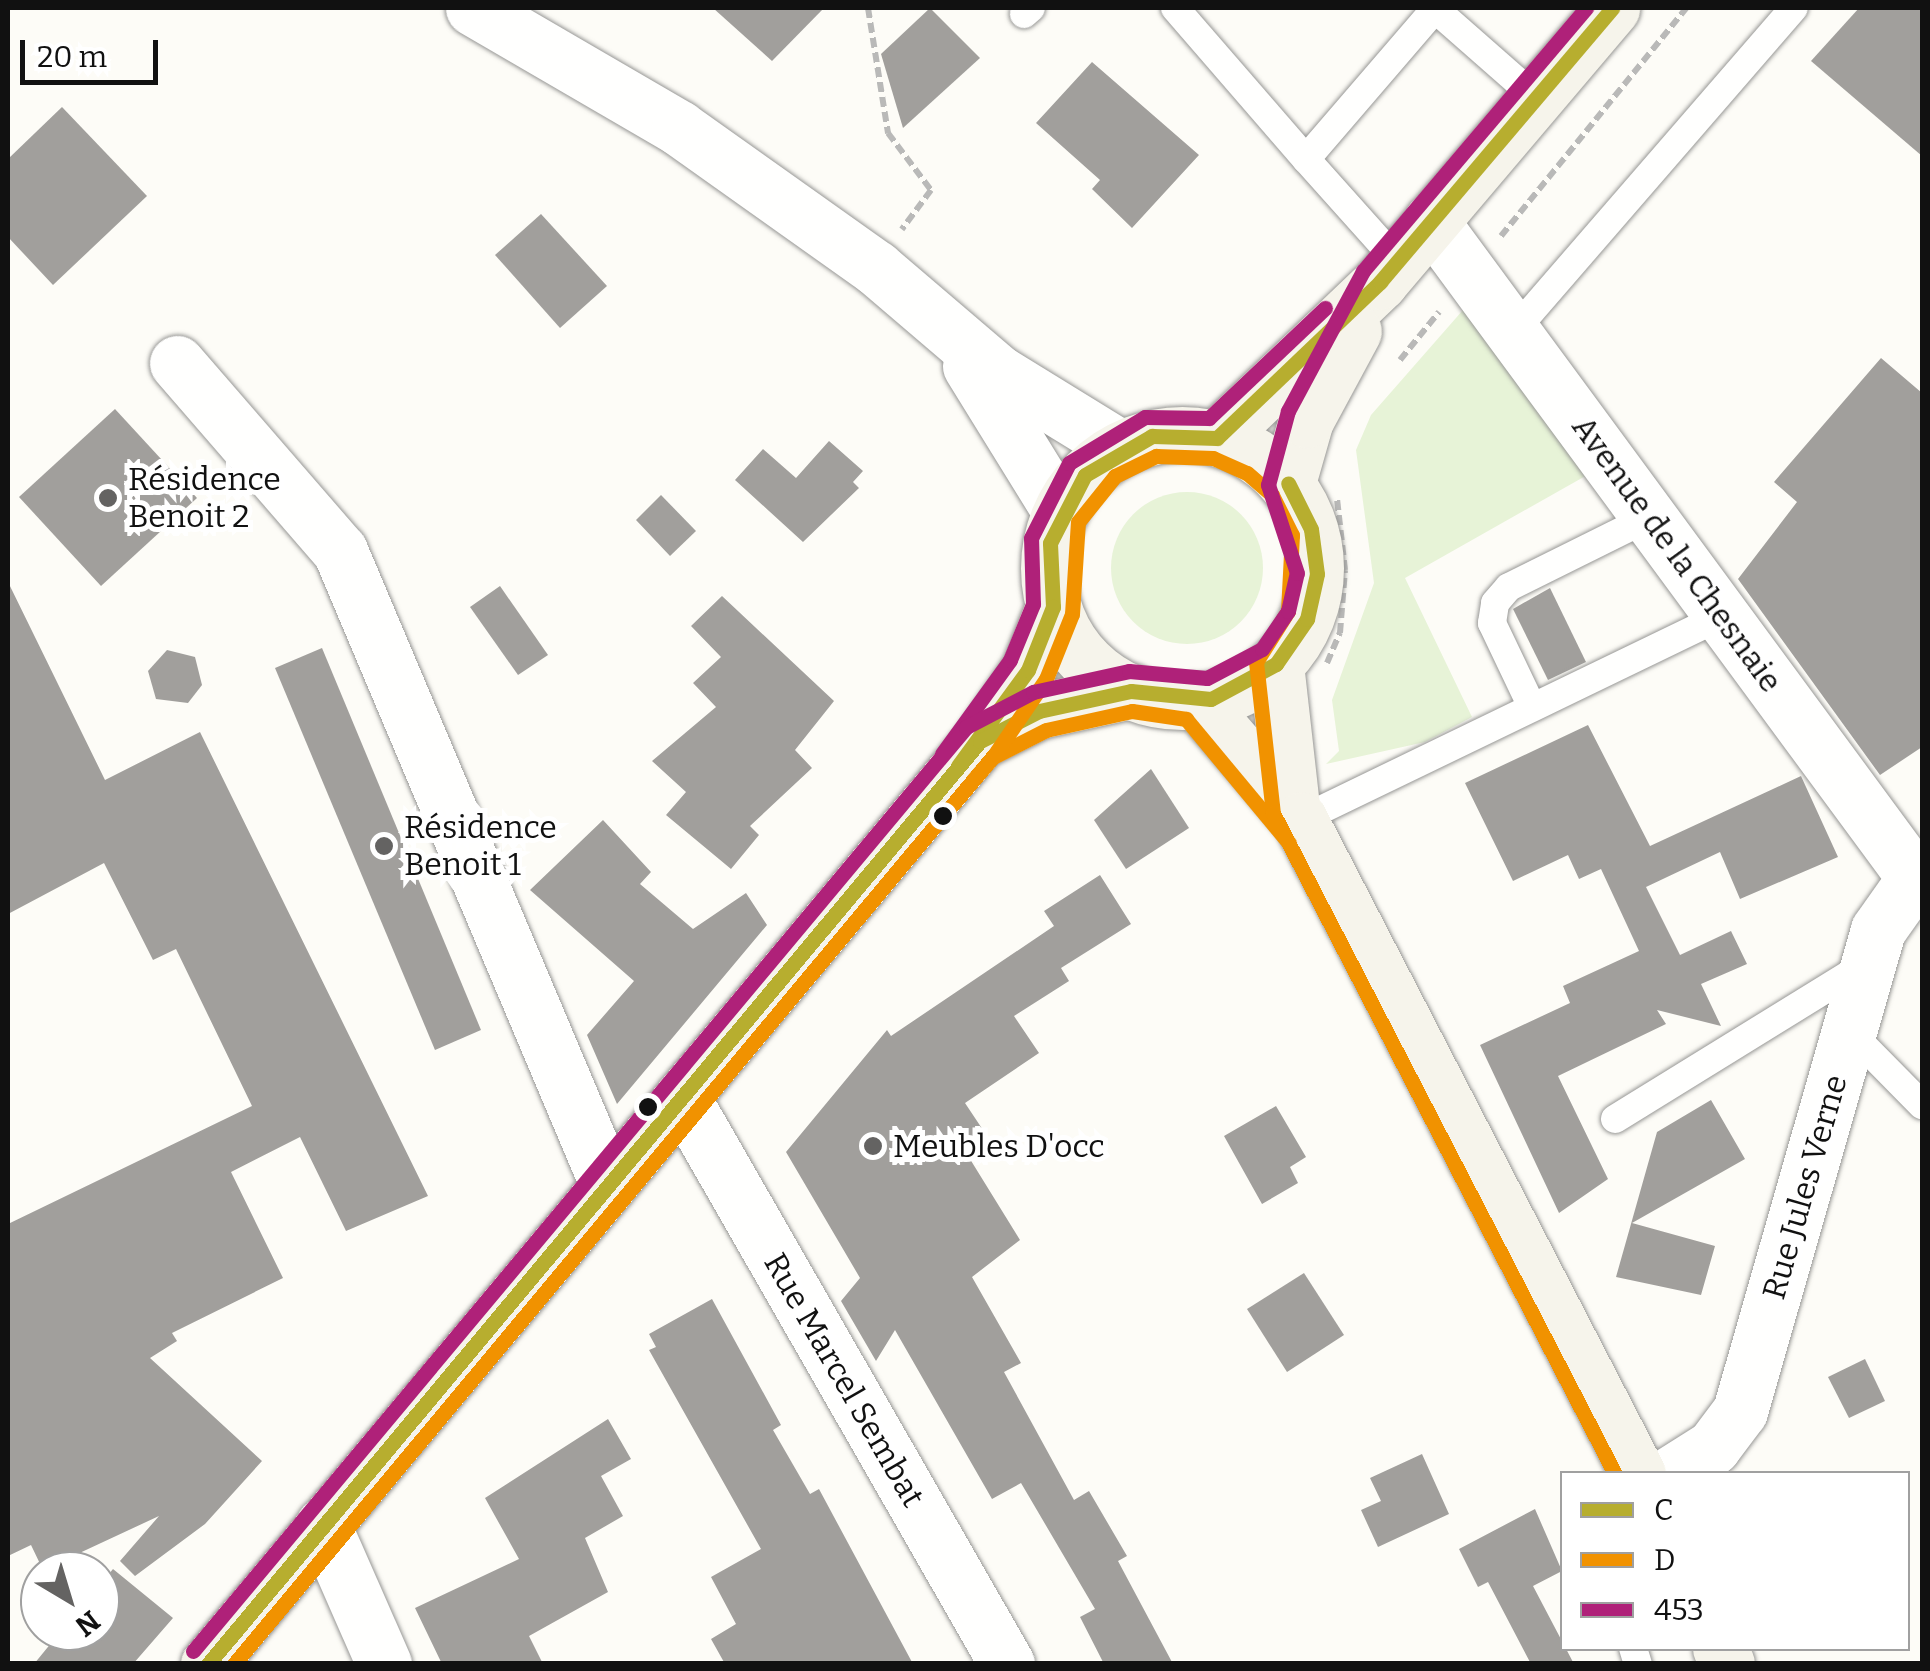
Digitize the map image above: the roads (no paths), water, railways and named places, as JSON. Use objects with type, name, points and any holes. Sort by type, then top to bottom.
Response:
[{"type":"main road","points":[[1217,438],[1389,272],[1612,8]]},
{"type":"main road","points":[[1296,814],[1300,667],[1316,574],[1306,420],[1389,272]]},
{"type":"main road","points":[[208,1664],[980,742],[1028,670],[1054,607],[1050,543],[1060,512],[1085,475],[1121,448],[1152,436],[1217,438],[1310,480]]},
{"type":"main road","points":[[1054,607],[1088,664],[1131,691]]},
{"type":"main road","points":[[980,742],[1039,710],[1131,691],[1196,700],[1300,667]]},
{"type":"main road","points":[[1196,700],[1296,814],[1636,1471]]},
{"type":"street","points":[[473,8],[637,100],[876,268],[948,334],[1121,448]]},
{"type":"street","name":"Avenue de la Chesnaie","points":[[1432,221],[1920,879]]},
{"type":"street","points":[[948,334],[1060,512]]},
{"type":"street","points":[[177,363],[340,550],[608,1186]]},
{"type":"street","name":"Rue Jules Verne","points":[[1675,1471],[1712,1448],[1740,1411],[1878,930],[1920,879]]},
{"type":"street","name":"Rue Marcel Sembat","points":[[682,1096],[1006,1664]]},
{"type":"street","points":[[323,1526],[384,1664]]},
{"type":"lane","points":[[1175,8],[1306,160],[1389,272]]},
{"type":"lane","points":[[1514,332],[1794,8]]},
{"type":"lane","points":[[1306,160],[1435,9],[1535,98]]},
{"type":"lane","points":[[1532,706],[1492,624],[1495,603],[1650,518]]},
{"type":"lane","points":[[1296,814],[1722,616]]},
{"type":"lane","points":[[1614,1120],[1870,962]]},
{"type":"lane","points":[[1849,1031],[1922,1106]]},
{"type":"place","name":"Résidence Benoit 2","points":[[108,498]]},
{"type":"place","name":"Résidence Benoit 1","points":[[384,846]]},
{"type":"place","name":"Meubles D'occ","points":[[873,1146]]}]
